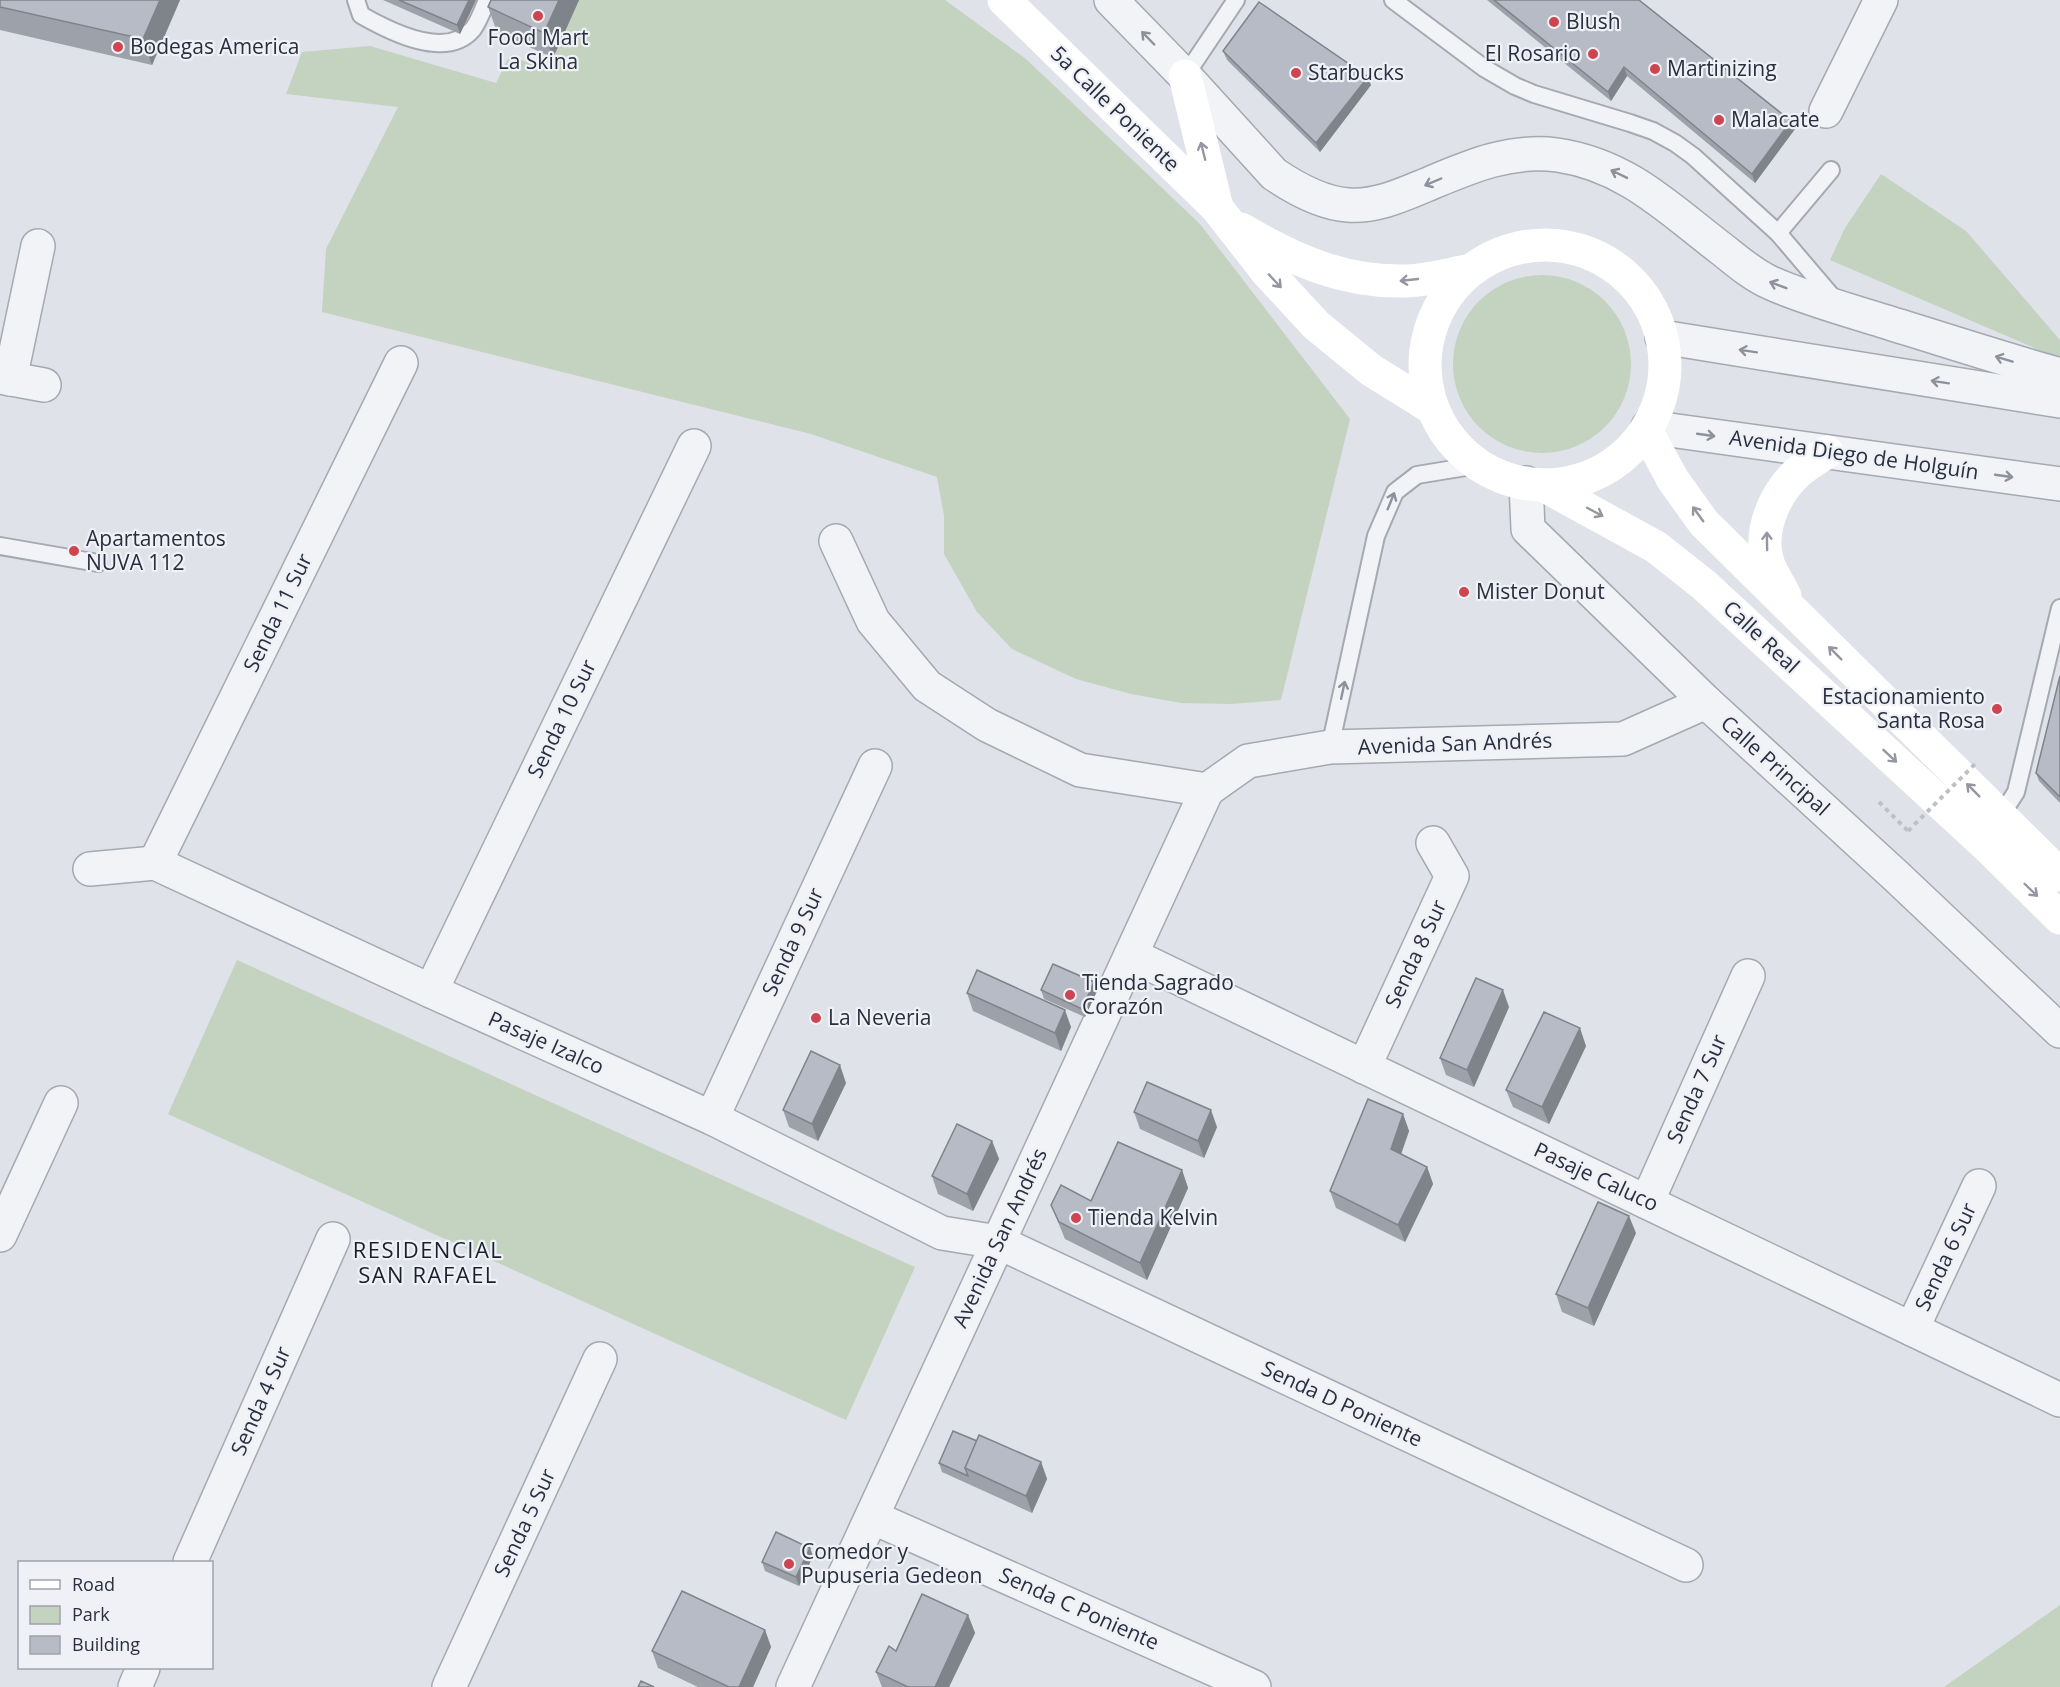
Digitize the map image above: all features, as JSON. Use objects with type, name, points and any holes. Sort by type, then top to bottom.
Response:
[{"type":"main road","name":"5a Calle Poniente","points":[[1004,0],[1221,214],[1267,273],[1316,325],[1371,370],[1432,408]]},
{"type":"main road","points":[[1185,76],[1221,214]]},
{"type":"main road","name":"5a Calle Poniente","points":[[1221,214],[1279,251],[1339,275],[1403,282],[1467,271]]},
{"type":"main road","points":[[1535,245],[1573,248],[1608,262],[1637,287],[1657,319],[1662,337],[1666,366],[1665,380],[1658,407],[1647,429],[1629,451],[1604,470],[1574,481],[1535,484],[1501,476],[1478,465],[1451,439],[1432,408],[1425,372],[1428,336],[1434,318],[1443,301],[1467,271],[1499,253],[1517,247],[1535,245]]},
{"type":"main road","name":"Calle Real","points":[[1647,429],[1673,480],[1704,523],[2060,875]]},
{"type":"main road","points":[[1795,613],[1768,562],[1766,536],[1769,516],[1796,474],[1827,452]]},
{"type":"main road","name":"Calle Real","points":[[1535,484],[1656,547],[1704,585],[1986,846],[2060,918]]},
{"type":"street","points":[[1111,0],[1185,76],[1274,174],[1291,186],[1330,202],[1350,205],[1395,198],[1470,166],[1496,158],[1521,154],[1555,155],[1586,161],[1615,171],[1638,183],[1749,270],[1772,283],[1841,308],[2060,375]]},
{"type":"street","points":[[1826,111],[1881,0]]},
{"type":"street","points":[[38,246],[5,378],[44,385]]},
{"type":"street","points":[[1662,337],[2060,401]]},
{"type":"street","name":"Senda 11 Sur","points":[[155,863],[401,363]]},
{"type":"street","name":"Avenida Diego de Holguín","points":[[1647,429],[2060,484]]},
{"type":"street","name":"Senda 10 Sur","points":[[430,991],[694,446]]},
{"type":"street","name":"Calle Principal","points":[[1535,484],[1528,529],[1706,702],[1896,876],[2060,1031]]},
{"type":"street","points":[[836,541],[873,621],[927,686],[987,725],[1080,770],[1207,790]]},
{"type":"street","name":"Avenida San Andrés","points":[[793,1687],[1207,790],[1248,761],[1330,747],[1623,739],[1706,702]]},
{"type":"street","name":"Senda 9 Sur","points":[[712,1118],[875,765]]},
{"type":"street","name":"Senda 8 Sur","points":[[1364,1067],[1452,876],[1433,843]]},
{"type":"street","points":[[90,869],[155,863]]},
{"type":"street","name":"Pasaje Izalco","points":[[155,863],[430,991],[712,1118],[942,1233],[998,1242]]},
{"type":"street","name":"Pasaje Caluco","points":[[1131,956],[2060,1400]]},
{"type":"street","name":"Senda 7 Sur","points":[[1647,1202],[1748,976]]},
{"type":"street","points":[[0,1236],[61,1103]]},
{"type":"street","name":"Senda 6 Sur","points":[[1912,1329],[1979,1186]]},
{"type":"street","name":"Senda 4 Sur","points":[[191,1561],[333,1239]]},
{"type":"street","name":"Senda D Poniente","points":[[998,1242],[1686,1565]]},
{"type":"street","name":"Senda 5 Sur","points":[[449,1687],[600,1359]]},
{"type":"street","name":"Senda C Poniente","points":[[872,1517],[1254,1687]]},
{"type":"street","points":[[135,1687],[143,1669]]},
{"type":"lane","points":[[356,0],[361,15],[386,29],[428,44],[453,42],[472,30],[488,0]]},
{"type":"lane","points":[[1185,76],[1236,0]]},
{"type":"lane","points":[[1393,0],[1484,68],[1515,86],[1653,131],[1694,156],[1778,233],[1841,308]]},
{"type":"lane","points":[[1778,233],[1831,170]]},
{"type":"lane","points":[[1330,747],[1376,536],[1395,492],[1417,475],[1478,465]]},
{"type":"lane","points":[[0,546],[98,563]]},
{"type":"lane","points":[[2000,817],[2016,792],[2060,608]]},
{"type":"path","points":[[1908,831],[1977,762]]},
{"type":"green space","points":[[577,0],[945,0],[1026,59],[1200,224],[1350,419],[1281,700],[1231,704],[1181,703],[1131,694],[1076,679],[1012,649],[977,612],[944,554],[944,516],[937,477],[811,434],[322,312],[326,249],[398,107],[286,94],[302,52],[370,46],[496,83],[510,55],[548,71]]},
{"type":"green space","points":[[1881,174],[1966,231],[2060,340],[2060,359],[1830,260],[1845,228]]},
{"type":"green space","points":[[1542,275],[1559,276],[1576,281],[1605,301],[1625,330],[1630,347],[1630,381],[1625,398],[1605,427],[1576,447],[1559,452],[1542,453],[1525,452],[1508,447],[1479,427],[1459,398],[1454,381],[1453,364],[1454,347],[1459,330],[1479,301],[1508,281],[1525,276]]},
{"type":"green space","points":[[237,960],[915,1267],[846,1420],[168,1114]]},
{"type":"green space","points":[[2060,1605],[2060,1687],[1944,1687]]},
{"type":"building","points":[[0,0],[160,0],[143,39],[0,7]]},
{"type":"building","points":[[399,0],[469,0],[457,25]]},
{"type":"building","points":[[491,0],[559,0],[544,33],[488,7]]},
{"type":"building","points":[[1494,0],[1639,0],[1791,121],[1752,174],[1624,67],[1608,92]]},
{"type":"building","name":"Starbucks","points":[[1259,2],[1368,77],[1316,143],[1223,51]]},
{"type":"building","points":[[2060,676],[2060,797],[2036,773]]},
{"type":"building","name":"Tienda Sagrado Corazón","points":[[1053,964],[1094,982],[1082,1009],[1041,990]]},
{"type":"building","points":[[977,970],[1065,1010],[1055,1033],[967,993]]},
{"type":"building","points":[[1476,978],[1503,990],[1467,1070],[1440,1058]]},
{"type":"building","points":[[1544,1012],[1580,1028],[1542,1107],[1506,1090]]},
{"type":"building","points":[[811,1051],[840,1065],[812,1124],[783,1110]]},
{"type":"building","points":[[1147,1082],[1211,1110],[1198,1141],[1134,1112]]},
{"type":"building","points":[[1368,1099],[1403,1114],[1391,1149],[1427,1167],[1398,1225],[1330,1191]]},
{"type":"building","points":[[957,1124],[992,1141],[967,1194],[932,1176]]},
{"type":"building","points":[[1118,1142],[1182,1170],[1140,1263],[1059,1222],[1051,1205],[1061,1185],[1091,1201]]},
{"type":"building","points":[[1598,1202],[1629,1216],[1588,1308],[1556,1294]]},
{"type":"building","points":[[953,1431],[977,1441],[965,1468],[968,1476],[939,1463]]},
{"type":"building","points":[[979,1435],[1041,1462],[1026,1496],[965,1468]]},
{"type":"building","name":"Comedor y Pupuseria Gedeon","points":[[776,1532],[810,1548],[796,1577],[762,1562]]},
{"type":"building","points":[[682,1591],[765,1630],[739,1687],[729,1687],[652,1651]]},
{"type":"building","points":[[922,1594],[968,1615],[935,1687],[908,1687],[876,1672],[889,1646],[896,1651]]},
{"type":"building","points":[[641,1681],[654,1687],[638,1687]]},
{"type":"place","name":"Food Mart La Skina","points":[[538,16]]},
{"type":"place","name":"Blush","points":[[1554,22]]},
{"type":"place","name":"Bodegas America","points":[[118,47]]},
{"type":"place","name":"El Rosario","points":[[1593,54]]},
{"type":"place","name":"Martinizing","points":[[1655,69]]},
{"type":"place","name":"Starbucks","points":[[1296,73]]},
{"type":"place","name":"Malacate","points":[[1719,120]]},
{"type":"place","name":"Apartamentos NUVA 112","points":[[74,551]]},
{"type":"place","name":"Mister Donut","points":[[1464,592]]},
{"type":"place","name":"Estacionamiento Santa Rosa","points":[[1997,709]]},
{"type":"place","name":"Tienda Sagrado Corazón","points":[[1070,995]]},
{"type":"place","name":"La Neveria","points":[[816,1018]]},
{"type":"place","name":"Tienda Kelvin","points":[[1076,1218]]},
{"type":"place","name":"Comedor y Pupuseria Gedeon","points":[[789,1564]]},
{"type":"district","name":"RESIDENCIAL SAN RAFAEL","points":[[428,1262]]}]
